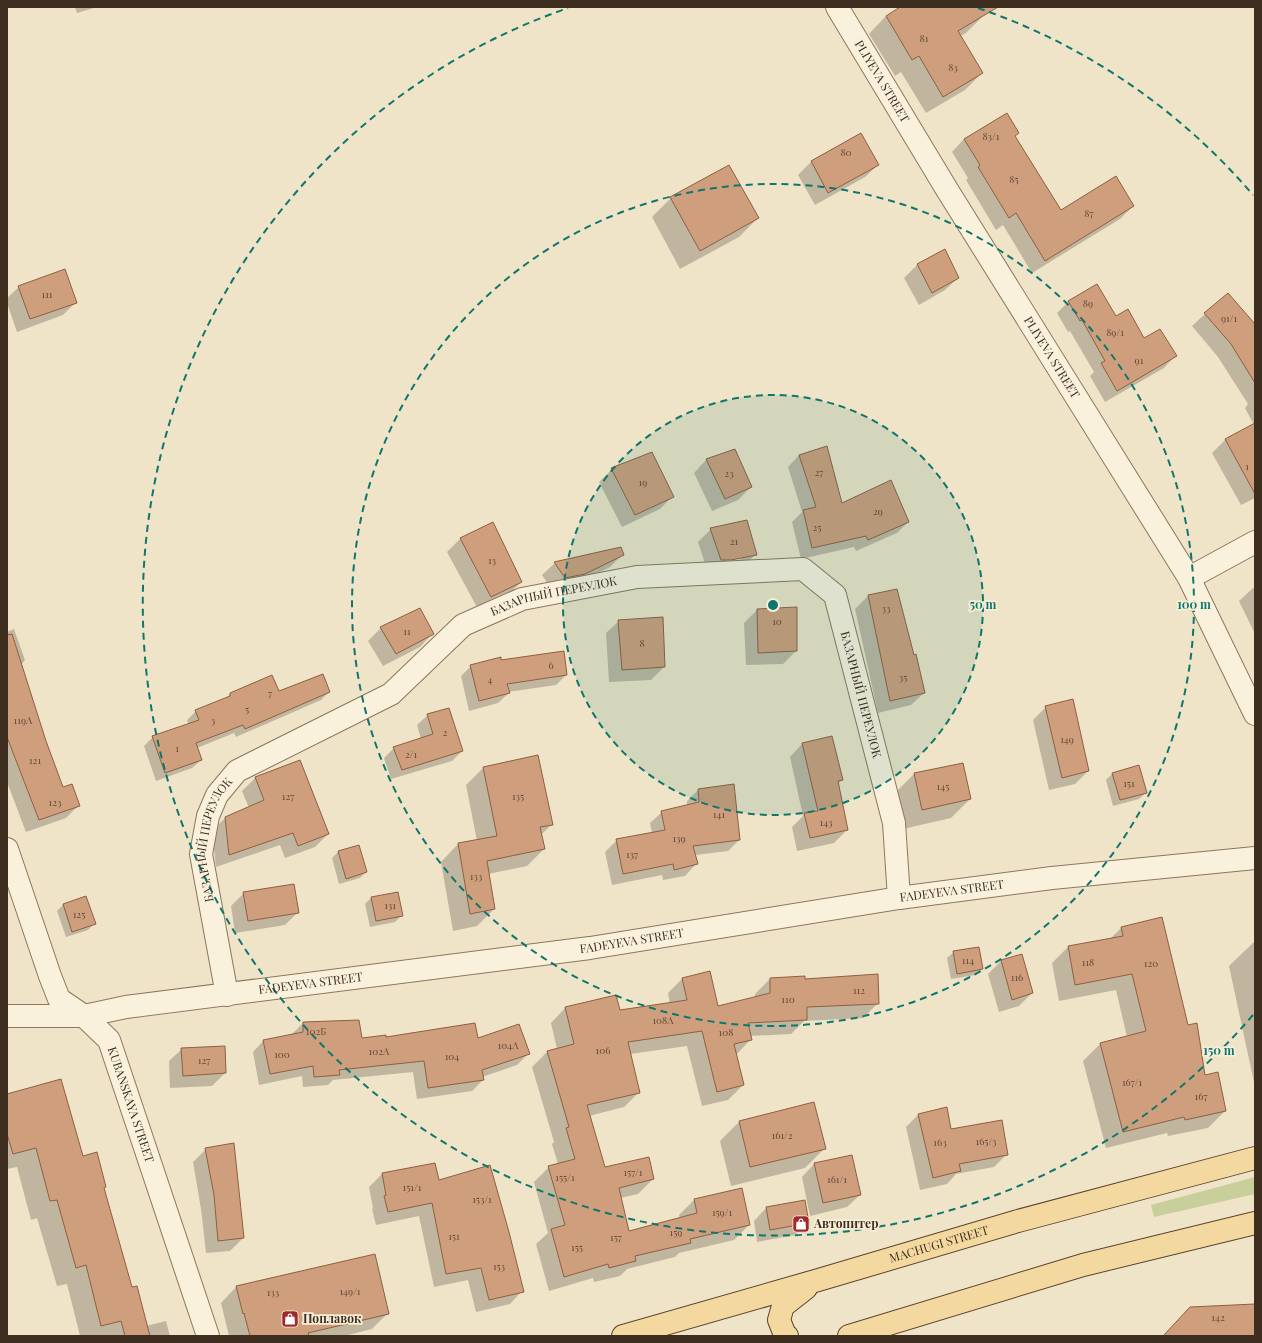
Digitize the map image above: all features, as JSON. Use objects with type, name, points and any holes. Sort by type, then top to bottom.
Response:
[{"type":"main road","name":"MACHUGI STREET","points":[[623,1336],[1018,1221],[1255,1158]]},
{"type":"main road","points":[[849,1336],[1083,1265],[1255,1223]]},
{"type":"main road","points":[[787,1336],[785,1335],[780,1320],[783,1306],[815,1281]]},
{"type":"street","name":"PLIYEVA STREET","points":[[837,7],[946,188],[1189,578],[1255,714]]},
{"type":"street","points":[[1189,578],[1255,542]]},
{"type":"street","name":"БАЗАРНЫЙ ПЕРЕУЛОК","points":[[227,995],[201,854],[208,816],[217,795],[238,771],[391,694],[462,625],[522,599],[637,576],[803,569],[836,595],[894,823],[899,898]]},
{"type":"street","name":"KUBANSKAYA STREET","points":[[7,849],[59,999],[84,1016],[109,1040],[208,1336]]},
{"type":"street","name":"FADEYEVA STREET","points":[[7,1016],[84,1016],[126,1007],[590,948],[899,898],[1052,878],[1255,858]]},
{"type":"green space","points":[[1255,1177],[1255,1194],[1154,1217],[1151,1205]]},
{"type":"building","points":[[900,7],[998,7],[958,31],[983,73],[943,97],[919,56],[912,60],[886,16]]},
{"type":"building","points":[[1007,113],[1019,133],[1015,136],[1061,210],[1116,176],[1134,206],[1045,261],[1016,213],[1009,218],[978,167],[980,165],[964,139]]},
{"type":"building","points":[[861,133],[879,165],[828,193],[811,161]]},
{"type":"building","points":[[729,165],[759,218],[700,251],[670,197]]},
{"type":"building","points":[[945,249],[959,278],[932,293],[917,264]]},
{"type":"building","points":[[65,269],[77,303],[30,319],[18,286]]},
{"type":"building","points":[[1097,284],[1116,316],[1128,309],[1144,338],[1160,329],[1177,356],[1117,391],[1101,363],[1105,361],[1082,320],[1080,321],[1068,301]]},
{"type":"building","points":[[1228,293],[1255,324],[1255,383],[1231,344],[1204,313]]},
{"type":"building","points":[[1255,423],[1255,494],[1225,439]]},
{"type":"building","points":[[827,446],[842,503],[891,480],[909,522],[868,540],[866,536],[812,548],[803,510],[816,507],[799,455]]},
{"type":"building","points":[[735,449],[752,487],[725,499],[706,459]]},
{"type":"building","points":[[652,452],[674,497],[635,515],[611,468]]},
{"type":"building","points":[[747,520],[757,555],[731,560],[721,560],[710,528]]},
{"type":"building","points":[[493,522],[522,582],[491,597],[460,538]]},
{"type":"building","points":[[621,547],[624,555],[585,574],[565,578],[554,562]]},
{"type":"building","points":[[897,589],[914,655],[916,654],[925,693],[890,701],[868,595]]},
{"type":"building","points":[[797,607],[797,651],[758,653],[757,609]]},
{"type":"building","points":[[420,608],[434,634],[396,654],[380,627]]},
{"type":"building","points":[[663,617],[665,667],[622,670],[618,620]]},
{"type":"building","points":[[12,634],[46,741],[63,787],[72,784],[80,806],[39,820],[7,737],[7,635]]},
{"type":"building","points":[[564,651],[567,675],[507,684],[510,693],[479,701],[470,665],[501,657],[501,660]]},
{"type":"building","points":[[323,674],[330,692],[245,729],[243,725],[196,743],[202,760],[165,773],[152,736],[199,720],[195,710],[230,696],[230,693],[272,675],[279,691]]},
{"type":"building","points":[[1073,699],[1089,771],[1062,778],[1045,706]]},
{"type":"building","points":[[449,708],[463,751],[402,770],[393,747],[433,734],[427,714]]},
{"type":"building","points":[[832,736],[843,780],[838,781],[848,830],[810,838],[804,813],[818,811],[802,743]]},
{"type":"building","points":[[538,755],[553,825],[540,827],[545,849],[487,861],[495,909],[470,914],[458,843],[497,836],[483,767]]},
{"type":"building","points":[[300,760],[329,834],[298,846],[293,833],[229,855],[225,817],[264,800],[255,777]]},
{"type":"building","points":[[963,763],[971,799],[922,810],[914,773]]},
{"type":"building","points":[[1139,765],[1147,793],[1120,800],[1112,773]]},
{"type":"building","points":[[734,784],[740,840],[693,846],[698,864],[674,870],[673,864],[623,874],[616,839],[665,830],[661,811],[699,802],[698,789]]},
{"type":"building","points":[[359,845],[367,872],[346,879],[338,851]]},
{"type":"building","points":[[294,884],[299,913],[248,921],[243,892]]},
{"type":"building","points":[[398,892],[403,916],[376,921],[371,897]]},
{"type":"building","points":[[86,896],[96,924],[72,932],[63,904]]},
{"type":"building","points":[[1162,917],[1188,1025],[1197,1023],[1205,1075],[1218,1072],[1226,1111],[1185,1120],[1184,1117],[1123,1132],[1100,1043],[1146,1031],[1132,974],[1075,985],[1068,946],[1123,936],[1121,927]]},
{"type":"building","points":[[979,947],[983,969],[957,974],[953,951]]},
{"type":"building","points":[[1022,954],[1033,993],[1012,1000],[1001,960]]},
{"type":"building","points":[[710,971],[718,1006],[770,993],[770,978],[805,976],[805,979],[878,974],[879,1004],[807,1007],[807,1020],[748,1023],[752,1040],[734,1044],[744,1085],[717,1092],[702,1031],[628,1042],[640,1093],[587,1105],[605,1167],[649,1157],[654,1179],[619,1188],[629,1231],[697,1213],[694,1199],[742,1188],[750,1225],[690,1239],[691,1243],[635,1256],[636,1261],[609,1268],[608,1264],[564,1277],[551,1229],[565,1225],[548,1166],[575,1159],[566,1128],[569,1127],[547,1051],[574,1044],[565,1007],[616,995],[620,1010],[687,1000],[682,978]]},
{"type":"building","points":[[359,1020],[362,1038],[386,1035],[386,1037],[475,1023],[478,1038],[519,1024],[530,1054],[482,1070],[484,1080],[428,1088],[424,1061],[339,1070],[340,1075],[314,1077],[313,1066],[270,1074],[263,1040],[303,1032],[303,1022]]},
{"type":"building","points":[[225,1046],[226,1073],[183,1076],[181,1048]]},
{"type":"building","points":[[61,1079],[83,1156],[97,1152],[106,1187],[104,1188],[132,1287],[137,1286],[150,1336],[125,1336],[121,1321],[101,1326],[86,1265],[76,1268],[57,1200],[50,1201],[36,1148],[13,1154],[7,1134],[7,1094]]},
{"type":"building","points":[[814,1102],[826,1149],[750,1167],[739,1121]]},
{"type":"building","points":[[947,1107],[951,1129],[1002,1120],[1008,1155],[959,1164],[961,1171],[933,1178],[918,1114]]},
{"type":"building","points":[[234,1143],[244,1238],[218,1241],[214,1195],[205,1148]]},
{"type":"building","points":[[852,1155],[861,1195],[823,1203],[814,1163]]},
{"type":"building","points":[[435,1163],[439,1180],[490,1165],[524,1292],[489,1300],[481,1268],[446,1274],[432,1203],[388,1212],[384,1196],[386,1195],[382,1173]]},
{"type":"building","points":[[805,1200],[809,1223],[770,1230],[766,1207]]},
{"type":"building","points":[[375,1254],[389,1314],[308,1333],[309,1336],[250,1336],[236,1286]]},
{"type":"building","points":[[1255,1304],[1255,1336],[1163,1336],[1190,1307]]},
{"type":"place","name":"Автопитер","points":[[801,1224]]},
{"type":"place","name":"Поплавок","points":[[290,1319]]}]
